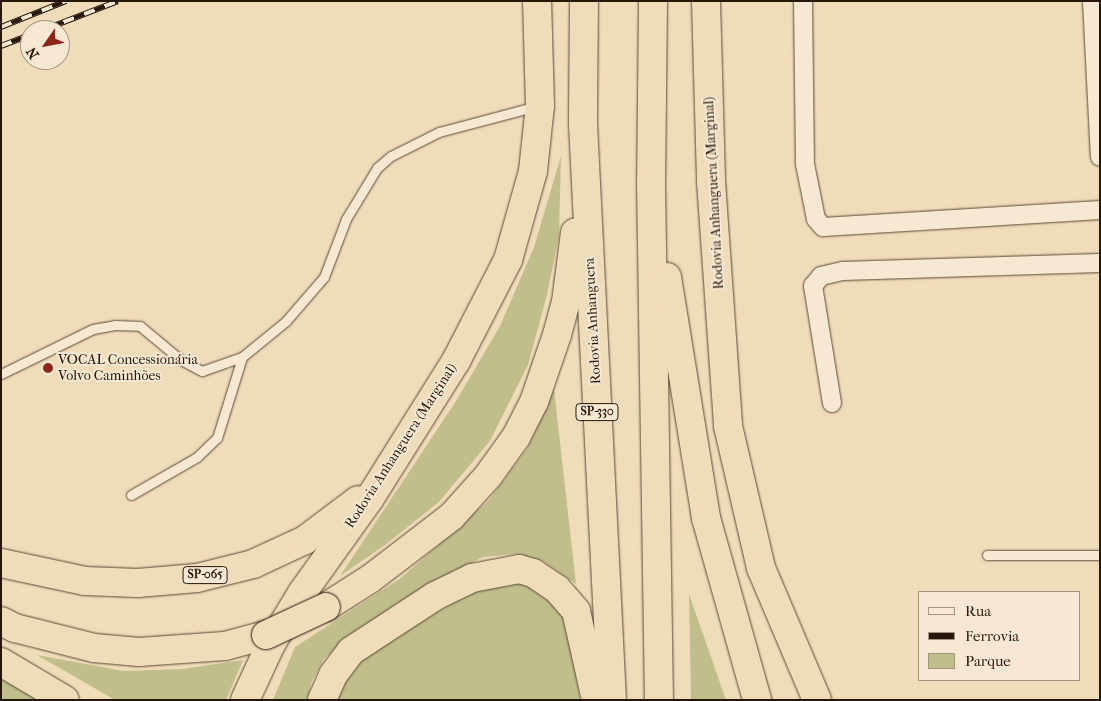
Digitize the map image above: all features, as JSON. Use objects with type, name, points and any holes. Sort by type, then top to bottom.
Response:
[{"type":"highway","name":"Rodovia Anhanguera (Marginal)","points":[[245,700],[271,644],[302,593],[383,477],[456,361],[508,260],[532,171],[540,106],[537,1]]},
{"type":"highway","name":"Rodovia Anhanguera","points":[[584,1],[583,124],[612,700]]},
{"type":"highway","points":[[652,1],[651,182],[660,700]]},
{"type":"highway","name":"Rodovia Anhanguera (Marginal)","points":[[706,1],[711,181],[728,426],[761,568],[817,700]]},
{"type":"highway","points":[[1,621],[32,633],[94,648],[139,652],[225,646],[266,635],[326,607],[370,579],[452,516],[488,476],[516,437],[534,402],[566,302],[573,256],[583,124]]},
{"type":"highway","points":[[651,182],[706,518],[757,700]]},
{"type":"highway","name":"SP-065","points":[[1,563],[85,581],[138,583],[197,578],[253,564],[305,540],[345,512],[383,477]]},
{"type":"highway","points":[[322,700],[333,675],[351,652],[435,596],[472,578],[519,569],[534,573],[557,589],[576,611],[596,700]]},
{"type":"highway","points":[[1,662],[65,700]]},
{"type":"street","points":[[803,1],[805,164],[816,219],[823,227],[1100,210]]},
{"type":"street","points":[[1092,1],[1100,157]]},
{"type":"street","points":[[832,403],[814,286],[821,276],[844,271],[1100,263]]},
{"type":"lane","points":[[1,374],[93,329],[114,324],[140,326],[181,360],[202,371],[242,357],[286,321],[324,277],[346,219],[377,168],[391,156],[439,132],[540,106]]},
{"type":"lane","points":[[131,495],[196,457],[218,438],[242,357]]},
{"type":"lane","points":[[987,555],[1100,555]]},
{"type":"green space","points":[[561,156],[559,236],[547,295],[528,365],[490,441],[439,502],[385,545],[340,576],[456,401],[500,326],[534,247]]},
{"type":"green space","points":[[554,389],[576,584],[543,561],[514,554],[483,557],[424,587],[347,638],[324,659],[311,683],[308,700],[273,700],[295,647],[401,578],[488,501],[527,449]]},
{"type":"green space","points":[[515,579],[530,582],[569,618],[580,700],[336,700],[341,682],[356,661],[474,590]]},
{"type":"green space","points":[[689,594],[726,700],[691,700]]},
{"type":"green space","points":[[37,655],[123,671],[182,669],[243,660],[226,700],[115,700]]},
{"type":"green space","points":[[1,677],[29,695],[37,700],[1,700]]},
{"type":"railway","points":[[1,27],[66,1]]},
{"type":"railway","points":[[69,20],[118,1]]},
{"type":"railway","points":[[1,46],[20,39]]},
{"type":"place","name":"VOCAL Concessionária Volvo Caminhões","points":[[48,368]]}]
